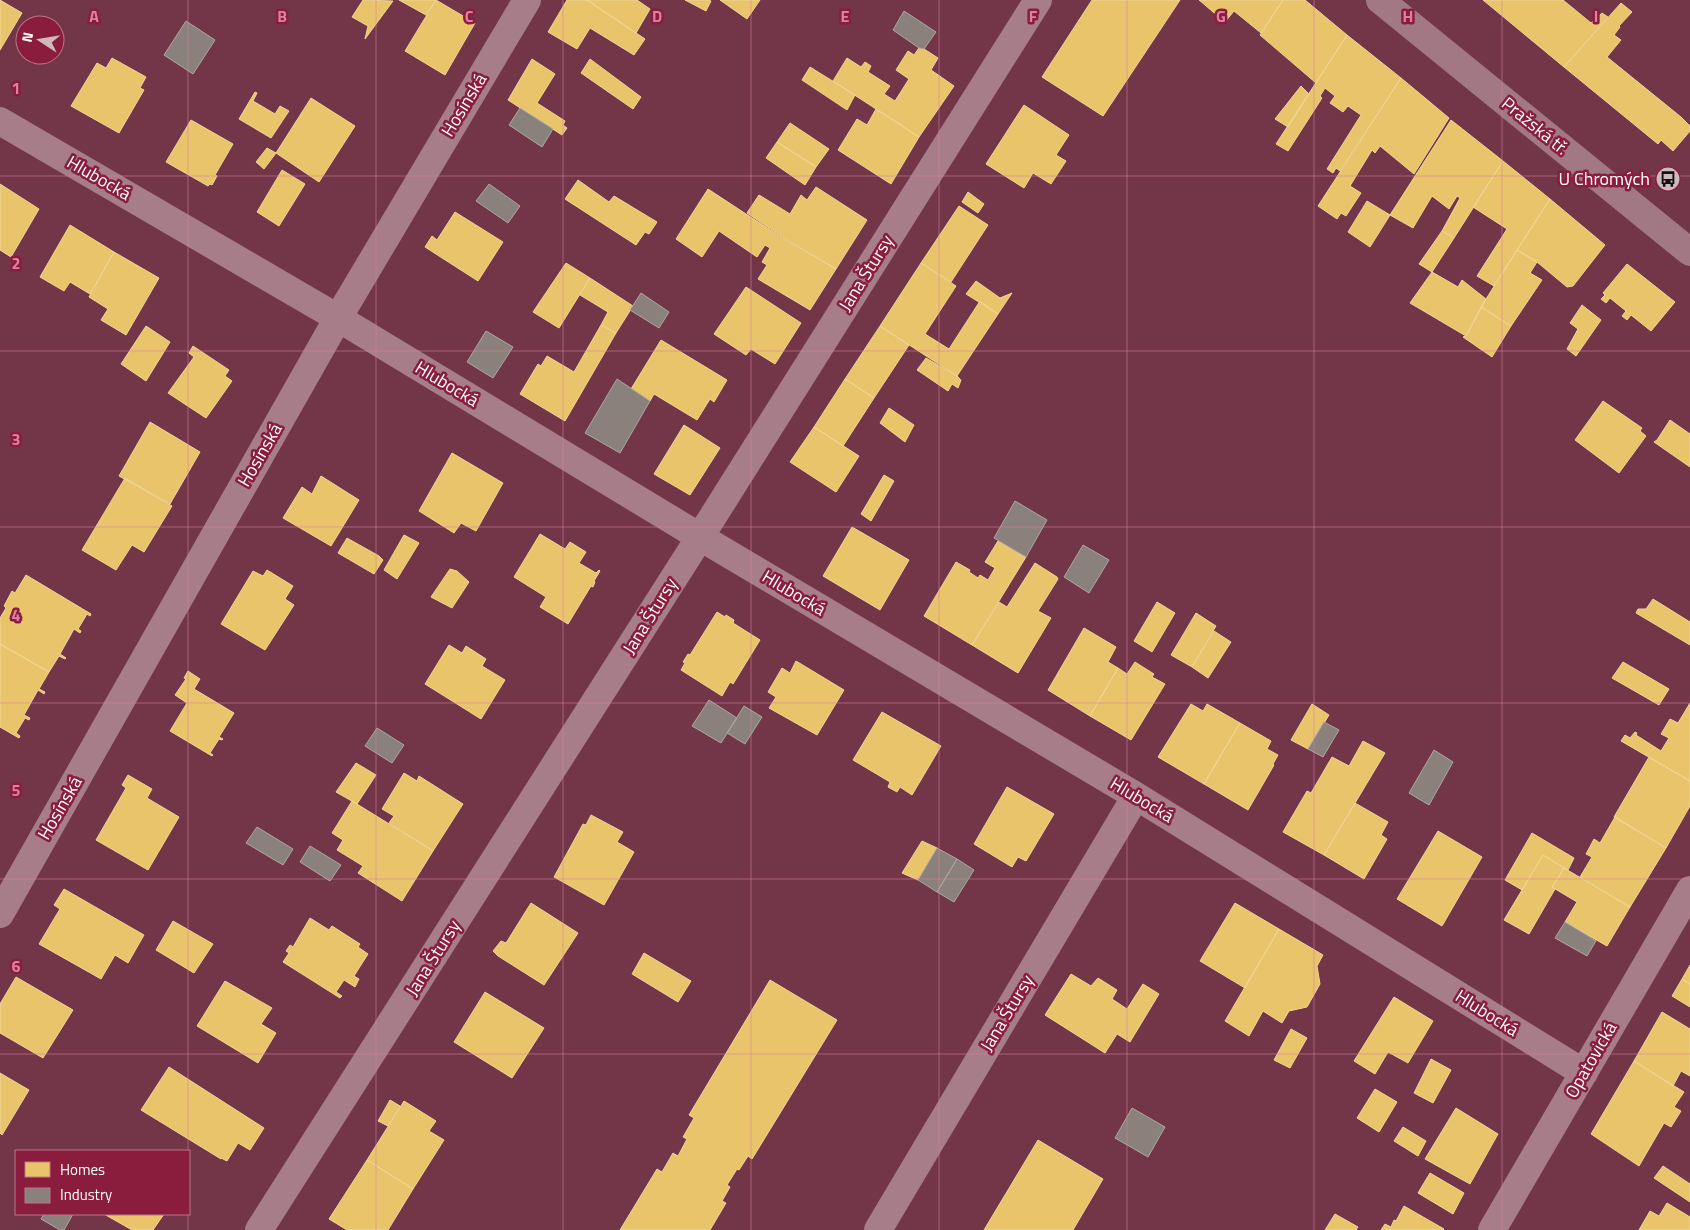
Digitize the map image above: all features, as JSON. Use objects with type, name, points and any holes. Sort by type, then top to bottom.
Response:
[{"type":"main road","name":"Pražská tř.","points":[[1380,0],[1690,252]]},
{"type":"street","name":"Hosínská","points":[[0,914],[338,318],[527,0]]},
{"type":"street","name":"Jana Štursy","points":[[259,1230],[700,537],[1038,0]]},
{"type":"street","name":"Hlubocká","points":[[0,121],[338,318],[700,537],[1136,796],[1584,1073]]},
{"type":"street","name":"Jana Štursy","points":[[878,1230],[1136,796]]},
{"type":"street","name":"Opatovická","points":[[1492,1230],[1690,890]]},
{"type":"building: Homes","points":[[0,0],[22,13],[21,15],[15,15],[15,25],[0,50]]},
{"type":"building: Homes","points":[[363,0],[393,1],[365,39],[368,26],[352,17]]},
{"type":"building: Homes","points":[[399,0],[436,0],[426,15]]},
{"type":"building: Homes","points":[[436,0],[475,23],[445,75],[405,51]]},
{"type":"building: Homes","points":[[567,0],[587,0],[645,39],[634,55],[590,28],[577,49],[548,32]]},
{"type":"building: Homes","points":[[587,0],[637,0],[650,9],[636,33]]},
{"type":"building: Homes","points":[[685,0],[709,0],[711,1],[706,11]]},
{"type":"building: Homes","points":[[720,0],[760,0],[747,19]]},
{"type":"building: Homes","points":[[1092,0],[1180,0],[1103,116],[1042,77]]},
{"type":"building: Homes","points":[[1199,0],[1283,0],[1261,33],[1234,11],[1225,22]]},
{"type":"building: Homes","points":[[1283,0],[1305,0],[1347,35],[1316,83],[1260,35]]},
{"type":"building: Homes","points":[[1483,0],[1563,0],[1591,23],[1602,13],[1608,17],[1564,67]]},
{"type":"building: Homes","points":[[1621,3],[1632,12],[1619,26],[1614,35],[1621,40],[1607,57],[1690,126],[1690,131],[1673,151],[1661,140],[1658,144],[1564,67]]},
{"type":"building: Homes","points":[[1347,35],[1401,78],[1340,171],[1336,168],[1333,173],[1327,169],[1361,115],[1348,106],[1343,112],[1330,103],[1335,96],[1325,88],[1320,96],[1322,98],[1288,151],[1276,144]]},
{"type":"building: Homes","points":[[919,48],[938,58],[931,70],[954,86],[919,137],[833,81],[847,58],[861,67],[865,62],[871,66],[868,72],[890,86],[884,94],[895,101],[909,79],[896,70],[908,51],[914,55]]},
{"type":"building: Homes","points":[[112,58],[146,77],[140,88],[144,90],[119,133],[71,106],[97,63],[106,68]]},
{"type":"building: Homes","points":[[532,59],[555,74],[537,103],[565,121],[563,125],[567,128],[562,135],[508,100]]},
{"type":"building: Homes","points":[[590,59],[641,97],[633,109],[581,73]]},
{"type":"building: Homes","points":[[810,67],[855,95],[847,110],[802,80]]},
{"type":"building: Homes","points":[[1401,78],[1449,118],[1414,174],[1380,146],[1375,153],[1372,150],[1350,186],[1361,193],[1346,216],[1341,213],[1337,219],[1318,206]]},
{"type":"building: Homes","points":[[1301,86],[1309,94],[1288,127],[1275,119]]},
{"type":"building: Homes","points":[[255,92],[257,93],[253,101],[275,114],[280,106],[289,111],[271,138],[239,119]]},
{"type":"building: Homes","points":[[311,98],[355,126],[319,182],[276,153]]},
{"type":"building: Homes","points":[[1024,105],[1069,135],[1056,155],[1066,161],[1051,184],[1033,173],[1024,188],[986,164]]},
{"type":"building: Homes","points":[[876,109],[919,137],[891,184],[838,150],[857,119],[867,125]]},
{"type":"building: Homes","points":[[191,120],[233,144],[215,175],[217,176],[212,185],[208,186],[166,162]]},
{"type":"building: Homes","points":[[1451,120],[1503,161],[1454,238],[1442,231],[1460,198],[1457,196],[1449,209],[1432,196],[1413,228],[1390,215]]},
{"type":"building: Homes","points":[[790,123],[829,149],[816,167],[777,142]]},
{"type":"building: Homes","points":[[777,142],[816,167],[805,185],[766,158]]},
{"type":"building: Homes","points":[[267,148],[276,153],[264,169],[256,162]]},
{"type":"building: Homes","points":[[1503,161],[1550,199],[1494,286],[1477,276],[1507,229],[1473,207]]},
{"type":"building: Homes","points":[[282,170],[305,184],[279,226],[257,212]]},
{"type":"building: Homes","points":[[578,180],[609,202],[614,196],[657,222],[649,234],[645,232],[636,245],[565,199]]},
{"type":"building: Homes","points":[[0,184],[39,209],[11,257],[0,250]]},
{"type":"building: Homes","points":[[816,187],[867,220],[836,269],[747,213],[759,195],[790,214],[801,195],[807,200]]},
{"type":"building: Homes","points":[[708,189],[784,239],[836,269],[810,310],[758,279],[767,265],[762,262],[770,248],[765,245],[757,257],[719,231],[702,257],[676,239]]},
{"type":"building: Homes","points":[[968,192],[984,204],[978,213],[962,202]]},
{"type":"building: Homes","points":[[1550,199],[1605,245],[1573,286],[1567,287],[1537,262],[1517,250]]},
{"type":"building: Homes","points":[[1367,201],[1390,215],[1370,247],[1348,232]]},
{"type":"building: Homes","points":[[959,206],[988,225],[951,282],[921,263]]},
{"type":"building: Homes","points":[[455,212],[503,242],[478,281],[425,247],[432,236],[437,240]]},
{"type":"building: Homes","points":[[70,225],[114,252],[90,294],[70,282],[64,291],[40,277]]},
{"type":"building: Homes","points":[[1442,231],[1454,238],[1432,272],[1419,264]]},
{"type":"building: Homes","points":[[1517,250],[1537,262],[1530,273],[1542,280],[1511,326],[1481,307]]},
{"type":"building: Homes","points":[[114,252],[159,278],[126,335],[101,320],[108,309],[89,297]]},
{"type":"building: Homes","points":[[566,263],[590,278],[559,328],[533,312]]},
{"type":"building: Homes","points":[[921,263],[956,286],[925,334],[949,349],[980,301],[998,314],[957,376],[880,326]]},
{"type":"building: Homes","points":[[1627,264],[1675,302],[1651,331],[1631,315],[1627,320],[1622,316],[1626,311],[1610,298],[1606,303],[1601,299],[1605,295],[1603,293]]},
{"type":"building: Homes","points":[[1432,272],[1458,287],[1462,280],[1486,299],[1466,336],[1410,303]]},
{"type":"building: Homes","points":[[590,278],[633,306],[616,333],[601,325],[608,312],[580,295]]},
{"type":"building: Homes","points":[[976,281],[1000,298],[1012,293],[998,314],[966,294]]},
{"type":"building: Homes","points":[[746,287],[801,323],[775,364],[751,349],[746,355],[714,334]]},
{"type":"building: Homes","points":[[1582,305],[1601,320],[1576,356],[1567,349],[1578,329],[1570,323]]},
{"type":"building: Homes","points":[[1481,307],[1511,326],[1492,357],[1463,337],[1466,336]]},
{"type":"building: Homes","points":[[601,325],[616,333],[565,421],[520,394],[538,364],[541,366],[547,356],[574,372]]},
{"type":"building: Homes","points":[[146,326],[170,342],[146,381],[121,364]]},
{"type":"building: Homes","points":[[880,326],[909,345],[874,398],[845,379]]},
{"type":"building: Homes","points":[[661,340],[727,380],[714,402],[710,399],[697,420],[654,394],[650,401],[631,389]]},
{"type":"building: Homes","points":[[193,346],[229,370],[225,376],[232,381],[206,418],[168,393],[194,357],[189,353]]},
{"type":"building: Homes","points":[[926,358],[957,376],[961,380],[958,388],[952,384],[948,391],[917,370]]},
{"type":"building: Homes","points":[[845,379],[874,398],[843,446],[814,427]]},
{"type":"building: Homes","points":[[1603,401],[1642,428],[1640,431],[1646,436],[1619,473],[1575,440]]},
{"type":"building: Homes","points":[[889,408],[914,425],[905,442],[880,423]]},
{"type":"building: Homes","points":[[1670,420],[1690,434],[1690,467],[1654,442]]},
{"type":"building: Homes","points":[[150,422],[200,452],[170,504],[119,476]]},
{"type":"building: Homes","points":[[684,425],[720,448],[690,495],[654,474]]},
{"type":"building: Homes","points":[[814,427],[859,456],[836,492],[790,462]]},
{"type":"building: Homes","points":[[452,453],[503,483],[476,531],[461,523],[454,533],[419,511]]},
{"type":"building: Homes","points":[[884,475],[894,481],[871,521],[861,514]]},
{"type":"building: Homes","points":[[321,476],[359,500],[331,546],[283,518],[302,487],[312,494]]},
{"type":"building: Homes","points":[[125,478],[172,506],[144,552],[132,545],[116,570],[82,550]]},
{"type":"building: Homes","points":[[852,527],[909,560],[880,610],[823,576]]},
{"type":"building: Homes","points":[[540,534],[565,549],[570,542],[586,552],[579,563],[596,573],[600,571],[593,587],[591,586],[568,624],[540,607],[546,597],[514,577]]},
{"type":"building: Homes","points":[[404,535],[419,543],[397,579],[384,570]]},
{"type":"building: Homes","points":[[347,538],[383,560],[374,574],[338,553]]},
{"type":"building: Homes","points":[[998,541],[1026,557],[972,645],[924,616],[956,562],[970,570],[969,572],[978,578],[980,575],[988,580],[995,568],[985,562]]},
{"type":"building: Homes","points":[[1035,563],[1058,579],[1038,611],[1051,618],[1018,673],[972,645],[999,602],[1007,607]]},
{"type":"building: Homes","points":[[450,569],[457,571],[469,582],[452,608],[431,597]]},
{"type":"building: Homes","points":[[267,570],[293,586],[285,599],[294,605],[265,650],[221,624],[253,571],[263,576]]},
{"type":"building: Homes","points":[[26,575],[91,614],[90,616],[87,614],[78,629],[81,631],[80,633],[74,629],[60,654],[66,658],[59,656],[49,672],[0,644],[0,618],[6,608],[4,606],[12,591],[15,593]]},
{"type":"building: Homes","points":[[1653,599],[1690,622],[1690,645],[1636,613],[1638,609],[1646,609]]},
{"type":"building: Homes","points":[[1157,602],[1175,613],[1152,652],[1134,641]]},
{"type":"building: Homes","points":[[717,612],[734,620],[733,623],[760,640],[733,684],[730,682],[722,696],[681,670],[685,663],[683,662],[688,654],[690,655]]},
{"type":"building: Homes","points":[[1196,613],[1216,626],[1192,667],[1171,655]]},
{"type":"building: Homes","points":[[1084,628],[1116,647],[1108,662],[1118,668],[1090,716],[1048,690]]},
{"type":"building: Homes","points":[[1214,631],[1231,642],[1208,678],[1192,667]]},
{"type":"building: Homes","points":[[0,644],[49,672],[39,689],[45,692],[44,694],[38,690],[24,715],[30,718],[29,720],[25,718],[16,733],[20,736],[19,738],[0,727]]},
{"type":"building: Homes","points":[[449,645],[462,653],[466,646],[486,659],[482,666],[505,680],[481,719],[425,684]]},
{"type":"building: Homes","points":[[796,661],[844,690],[817,735],[769,708],[776,697],[768,692],[782,668],[790,673]]},
{"type":"building: Homes","points":[[1135,662],[1154,674],[1152,677],[1165,684],[1131,740],[1090,716],[1118,668],[1127,674]]},
{"type":"building: Homes","points":[[1623,662],[1669,689],[1659,705],[1612,678]]},
{"type":"building: Homes","points":[[188,671],[200,679],[194,689],[234,713],[219,737],[223,739],[219,739],[210,753],[212,756],[170,731],[187,703],[175,695],[186,679],[184,678]]},
{"type":"building: Homes","points":[[1690,703],[1690,781],[1621,741],[1625,735],[1630,738],[1635,732],[1637,733],[1636,735],[1661,751],[1669,738],[1661,734],[1670,719],[1678,723]]},
{"type":"building: Homes","points":[[1191,704],[1203,711],[1207,704],[1240,723],[1204,784],[1158,757]]},
{"type":"building: Homes","points":[[1312,704],[1329,715],[1308,749],[1291,740]]},
{"type":"building: Homes","points":[[882,712],[941,746],[912,795],[900,787],[897,792],[888,787],[890,782],[853,760]]},
{"type":"building: Homes","points":[[1240,723],[1271,741],[1267,749],[1278,755],[1248,810],[1204,784]]},
{"type":"building: Homes","points":[[1363,741],[1385,753],[1324,855],[1283,832],[1307,791],[1311,793],[1332,757],[1349,766]]},
{"type":"building: Homes","points":[[1649,757],[1690,781],[1690,806],[1666,848],[1614,817]]},
{"type":"building: Homes","points":[[356,763],[376,775],[357,804],[336,792]]},
{"type":"building: Homes","points":[[404,773],[417,781],[419,776],[463,804],[433,851],[389,823],[394,816],[382,809]]},
{"type":"building: Homes","points":[[128,775],[152,789],[147,798],[179,817],[148,870],[96,840],[126,788],[122,785]]},
{"type":"building: Homes","points":[[1007,787],[1054,814],[1026,861],[1018,857],[1012,867],[974,844]]},
{"type":"building: Homes","points":[[352,801],[433,851],[402,901],[358,873],[363,866],[337,850],[343,840],[332,833]]},
{"type":"building: Homes","points":[[1355,803],[1388,822],[1381,835],[1387,839],[1364,879],[1324,855]]},
{"type":"building: Homes","points":[[591,815],[623,832],[617,842],[634,852],[604,905],[554,877],[583,824],[586,825]]},
{"type":"building: Homes","points":[[1615,817],[1666,848],[1630,907],[1580,877],[1592,857],[1586,854],[1594,839],[1600,843]]},
{"type":"building: Homes","points":[[1438,831],[1482,857],[1442,926],[1397,899]]},
{"type":"building: Homes","points":[[1532,833],[1574,858],[1568,870],[1543,855],[1522,890],[1505,880]]},
{"type":"building: Homes","points":[[922,841],[937,848],[918,880],[902,873]]},
{"type":"building: Homes","points":[[1543,855],[1564,868],[1552,887],[1555,889],[1529,934],[1504,920]]},
{"type":"building: Homes","points":[[1564,868],[1630,907],[1607,946],[1565,922],[1577,902],[1552,887]]},
{"type":"building: Homes","points":[[64,889],[144,935],[128,963],[115,955],[101,979],[39,944],[60,909],[54,905]]},
{"type":"building: Homes","points":[[531,903],[578,933],[544,985],[493,951],[501,941],[506,943]]},
{"type":"building: Homes","points":[[1235,903],[1279,929],[1245,988],[1200,961]]},
{"type":"building: Homes","points":[[310,918],[329,930],[332,926],[360,944],[358,947],[368,954],[354,976],[359,979],[355,987],[344,980],[336,992],[342,996],[340,998],[283,962],[289,953],[286,951],[290,945],[293,947]]},
{"type":"building: Homes","points":[[173,921],[213,944],[194,973],[156,950]]},
{"type":"building: Homes","points":[[1279,929],[1323,955],[1317,966],[1320,984],[1307,1007],[1289,1011],[1282,1023],[1263,1011],[1249,1036],[1225,1021]]},
{"type":"building: Homes","points":[[644,953],[691,981],[678,1002],[632,974]]},
{"type":"building: Homes","points":[[1690,965],[1690,984],[1682,979]]},
{"type":"building: Homes","points":[[1071,974],[1091,986],[1098,978],[1117,990],[1112,999],[1127,1009],[1143,984],[1159,994],[1130,1042],[1117,1034],[1105,1053],[1045,1015]]},
{"type":"building: Homes","points":[[16,977],[73,1010],[43,1058],[0,1033],[0,1004]]},
{"type":"building: Homes","points":[[1682,979],[1690,984],[1690,1007],[1672,996]]},
{"type":"building: Homes","points":[[770,980],[837,1020],[752,1159],[748,1156],[727,1185],[730,1187],[722,1201],[726,1203],[710,1230],[620,1230],[657,1169],[662,1172],[673,1153],[678,1156],[687,1139],[683,1137],[694,1118],[689,1115]]},
{"type":"building: Homes","points":[[225,981],[272,1008],[261,1024],[276,1033],[258,1063],[197,1026]]},
{"type":"building: Homes","points":[[485,992],[544,1028],[512,1078],[454,1042]]},
{"type":"building: Homes","points":[[1394,997],[1433,1021],[1408,1063],[1388,1052],[1375,1074],[1354,1061]]},
{"type":"building: Homes","points":[[1662,1012],[1690,1029],[1690,1076],[1681,1071],[1673,1086],[1634,1061]]},
{"type":"building: Homes","points":[[1291,1029],[1307,1038],[1290,1068],[1274,1060]]},
{"type":"building: Homes","points":[[1431,1059],[1451,1070],[1433,1103],[1414,1093]]},
{"type":"building: Homes","points":[[1634,1061],[1684,1092],[1674,1107],[1681,1111],[1671,1127],[1664,1123],[1639,1166],[1591,1134]]},
{"type":"building: Homes","points":[[169,1067],[264,1128],[250,1150],[238,1143],[227,1161],[221,1159],[141,1110]]},
{"type":"building: Homes","points":[[0,1073],[29,1090],[2,1135],[0,1133]]},
{"type":"building: Homes","points":[[1375,1089],[1397,1102],[1379,1132],[1357,1118]]},
{"type":"building: Homes","points":[[390,1100],[400,1106],[388,1126],[378,1121]]},
{"type":"building: Homes","points":[[404,1101],[436,1121],[429,1131],[444,1140],[413,1189],[367,1160]]},
{"type":"building: Homes","points":[[1456,1108],[1498,1134],[1470,1184],[1425,1159]]},
{"type":"building: Homes","points":[[1403,1127],[1426,1141],[1418,1156],[1394,1141]]},
{"type":"building: Homes","points":[[1038,1140],[1103,1179],[1073,1230],[984,1230]]},
{"type":"building: Homes","points":[[367,1160],[413,1189],[388,1230],[347,1230],[329,1219]]},
{"type":"building: Homes","points":[[1663,1166],[1690,1184],[1690,1202],[1654,1178]]},
{"type":"building: Homes","points":[[1430,1173],[1464,1193],[1453,1214],[1418,1193]]},
{"type":"building: Homes","points":[[1667,1203],[1690,1217],[1690,1230],[1639,1230],[1650,1211],[1659,1216]]},
{"type":"building: Homes","points":[[1404,1206],[1444,1229],[1381,1230],[1385,1224],[1391,1227]]},
{"type":"building: Homes","points":[[1335,1214],[1358,1227],[1356,1230],[1325,1230]]},
{"type":"building: Homes","points":[[106,1215],[163,1215],[153,1230],[132,1230]]},
{"type":"building: Industry","points":[[904,11],[936,32],[924,49],[919,48],[893,30]]},
{"type":"building: Industry","points":[[186,21],[215,40],[193,74],[164,55]]},
{"type":"building: Industry","points":[[520,108],[553,129],[542,147],[509,125]]},
{"type":"building: Industry","points":[[489,184],[520,206],[508,223],[476,201]]},
{"type":"building: Industry","points":[[641,293],[669,312],[659,328],[630,310]]},
{"type":"building: Industry","points":[[486,331],[513,347],[493,378],[467,362]]},
{"type":"building: Industry","points":[[617,379],[650,401],[620,453],[585,433]]},
{"type":"building: Industry","points":[[1015,501],[1047,520],[1026,557],[994,538]]},
{"type":"building: Industry","points":[[1083,545],[1109,560],[1089,593],[1064,577]]},
{"type":"building: Industry","points":[[709,700],[737,718],[721,743],[692,726]]},
{"type":"building: Industry","points":[[744,706],[762,717],[745,744],[727,733]]},
{"type":"building: Industry","points":[[1324,722],[1339,730],[1323,757],[1308,749]]},
{"type":"building: Industry","points":[[377,728],[404,745],[392,763],[365,746]]},
{"type":"building: Industry","points":[[1434,750],[1453,762],[1429,805],[1409,793]]},
{"type":"building: Industry","points":[[257,827],[293,849],[283,865],[246,843]]},
{"type":"building: Industry","points":[[310,846],[341,865],[330,881],[300,862]]},
{"type":"building: Industry","points":[[937,848],[957,859],[937,892],[918,880]]},
{"type":"building: Industry","points":[[957,859],[974,870],[954,902],[937,892]]},
{"type":"building: Industry","points":[[1565,922],[1596,941],[1587,956],[1555,938]]},
{"type":"building: Industry","points":[[1132,1108],[1165,1127],[1148,1157],[1115,1138]]},
{"type":"building: Industry","points":[[43,1215],[72,1215],[64,1230],[60,1230],[41,1219]]},
{"type":"place","name":"U Chromých","points":[[1668,179]]}]
